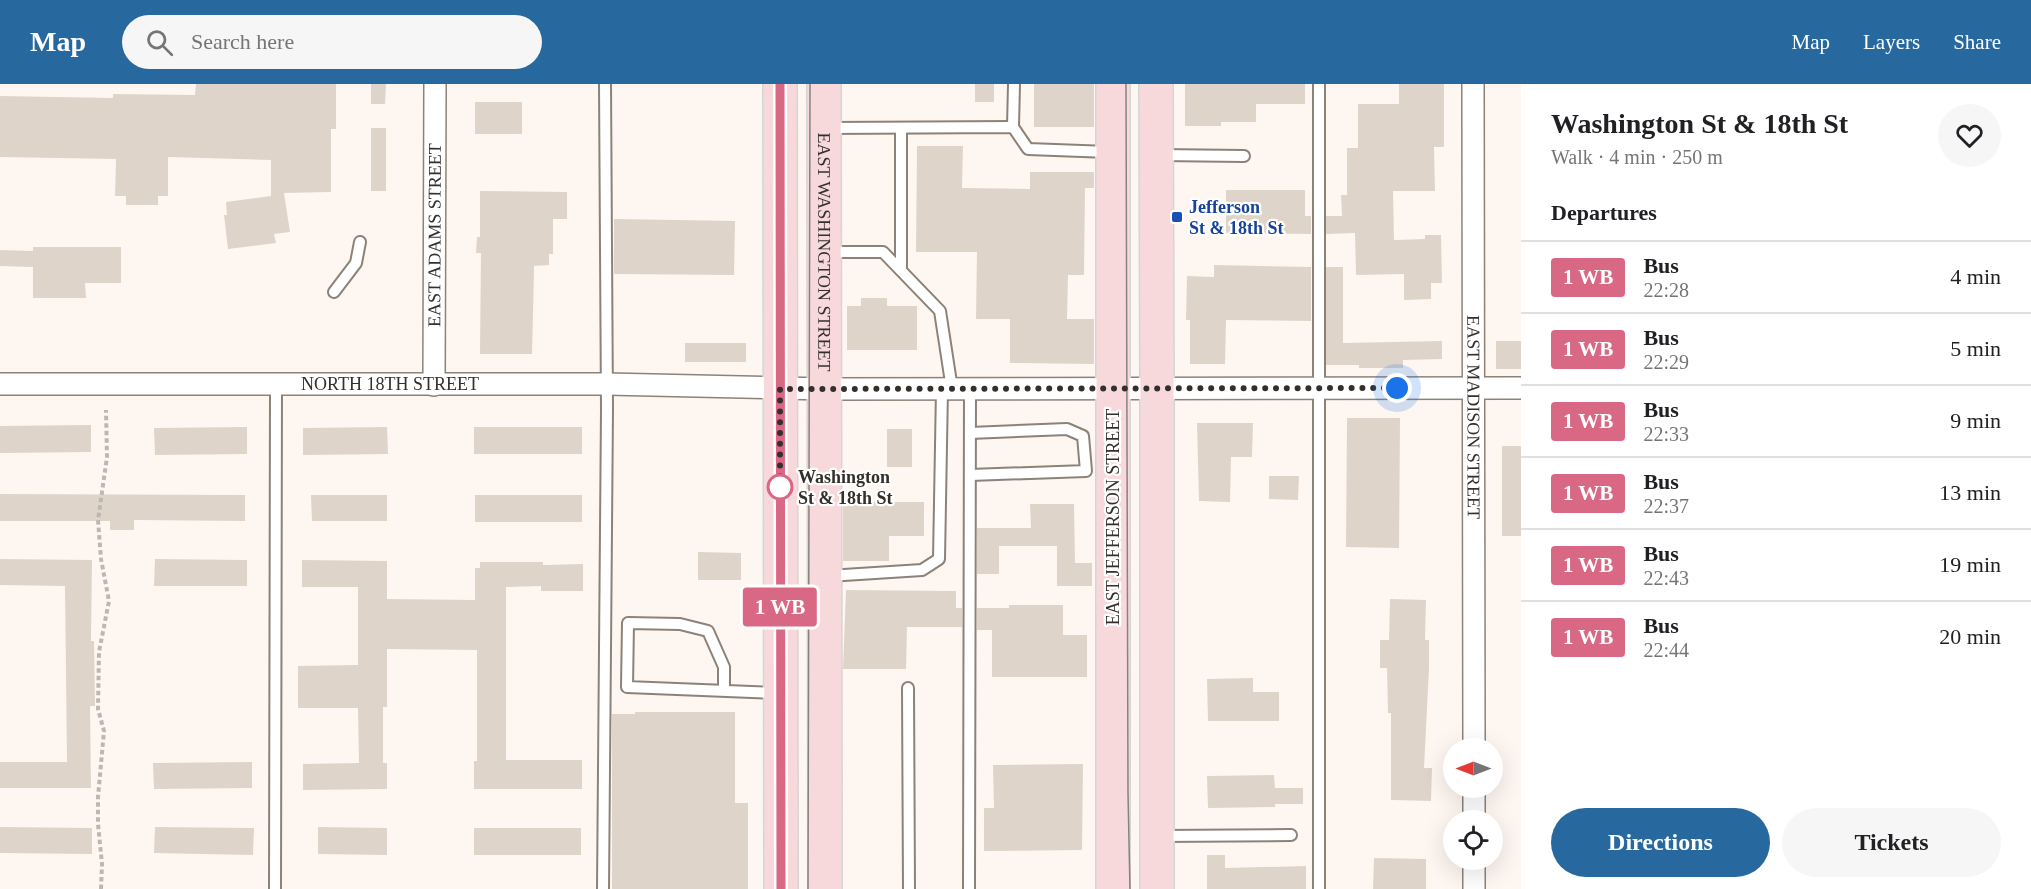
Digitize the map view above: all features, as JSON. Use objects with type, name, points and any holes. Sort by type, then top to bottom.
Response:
[{"type":"main road","name":"EAST WASHINGTON STREET","points":[[825,84],[825,889]]},
{"type":"main road","name":"EAST JEFFERSON STREET","points":[[1113,84],[1112,389],[1099,461],[1113,883]]},
{"type":"main road","name":"EAST JEFFERSON STREET","points":[[1156,84],[1157,889]]},
{"type":"main road","points":[[781,89],[781,889]]},
{"type":"main road","name":"EAST JEFFERSON STREET","points":[[1113,883],[1156,639]]},
{"type":"street","name":"EAST ADAMS STREET","points":[[434,385],[435,84]]},
{"type":"street","name":"EAST MADISON STREET","points":[[1473,84],[1474,738]]},
{"type":"street","name":"NORTH 18TH STREET","points":[[0,384],[607,384],[780,389],[1521,388]]},
{"type":"street","points":[[1474,870],[1474,889]]},
{"type":"lane","points":[[603,889],[607,384],[605,84]]},
{"type":"lane","points":[[1014,84],[1013,127],[1028,149],[1113,152]]},
{"type":"lane","points":[[1319,84],[1319,889]]},
{"type":"lane","points":[[825,129],[1013,127]]},
{"type":"lane","points":[[901,128],[901,270]]},
{"type":"lane","points":[[1156,155],[1244,156]]},
{"type":"lane","points":[[334,292],[356,263],[360,242]]},
{"type":"lane","points":[[824,252],[883,252],[940,311],[955,389],[970,433],[969,889]]},
{"type":"lane","points":[[275,889],[276,384]]},
{"type":"lane","points":[[825,576],[922,570],[939,559],[955,389]]},
{"type":"lane","points":[[970,433],[1067,429],[1083,436],[1099,461],[1086,471],[970,475]]},
{"type":"lane","points":[[724,691],[724,667],[708,632],[680,624],[628,623],[627,687],[724,691],[780,693]]},
{"type":"lane","points":[[908,688],[909,889]]},
{"type":"lane","points":[[1156,836],[1291,835]]},
{"type":"path","points":[[101,889],[102,864],[98,797],[104,730],[98,709],[99,652],[109,601],[101,559],[98,520],[107,457],[106,410]]},
{"type":"building","points":[[196,84],[336,84],[336,129],[331,129],[331,192],[284,193],[290,232],[274,234],[276,243],[228,249],[224,215],[227,215],[226,202],[271,196],[271,160],[168,157],[168,196],[158,196],[158,205],[126,205],[126,196],[115,196],[116,159],[0,157],[0,96],[113,98],[113,94],[195,95]]},
{"type":"building","points":[[371,84],[386,84],[385,104],[371,104]]},
{"type":"building","points":[[975,84],[994,84],[994,102],[975,102]]},
{"type":"building","points":[[1034,84],[1094,84],[1094,127],[1034,127]]},
{"type":"building","points":[[1185,84],[1305,84],[1305,104],[1256,104],[1256,122],[1221,122],[1221,126],[1185,126]]},
{"type":"building","points":[[1399,84],[1444,84],[1444,147],[1434,147],[1435,191],[1393,191],[1394,240],[1425,239],[1425,235],[1441,235],[1442,283],[1431,283],[1431,299],[1404,300],[1404,274],[1356,275],[1355,233],[1326,234],[1326,216],[1342,216],[1341,195],[1347,195],[1347,148],[1358,148],[1358,104],[1399,104]]},
{"type":"building","points":[[475,102],[522,102],[522,134],[475,134]]},
{"type":"building","points":[[371,128],[386,128],[386,191],[371,191]]},
{"type":"building","points":[[917,146],[963,146],[962,188],[1030,189],[1030,172],[1094,172],[1094,188],[1085,188],[1084,275],[1068,275],[1067,319],[1094,319],[1094,364],[1010,363],[1010,319],[976,319],[977,252],[916,252]]},
{"type":"building","points":[[1226,190],[1305,190],[1305,216],[1311,216],[1311,234],[1226,233]]},
{"type":"building","points":[[480,191],[567,192],[567,219],[553,219],[553,254],[549,254],[549,265],[534,266],[532,354],[480,354],[481,253],[476,253],[477,237],[480,237]]},
{"type":"building","points":[[614,219],[735,221],[734,275],[614,274]]},
{"type":"building","points":[[33,247],[121,247],[121,283],[85,283],[86,298],[33,298],[33,267],[0,266],[0,250],[33,251]]},
{"type":"building","points":[[1214,265],[1311,267],[1311,321],[1226,320],[1225,364],[1190,364],[1190,320],[1186,320],[1187,276],[1214,277]]},
{"type":"building","points":[[1326,267],[1343,267],[1343,343],[1442,341],[1442,359],[1403,360],[1403,368],[1326,365]]},
{"type":"building","points":[[861,298],[887,298],[887,306],[917,306],[917,350],[847,350],[847,306],[861,306]]},
{"type":"building","points":[[1496,341],[1521,341],[1521,369],[1496,369]]},
{"type":"building","points":[[685,343],[746,343],[746,362],[685,362]]},
{"type":"building","points":[[1347,418],[1400,418],[1399,548],[1346,547]]},
{"type":"building","points":[[1197,423],[1253,423],[1252,457],[1231,457],[1230,502],[1199,501]]},
{"type":"building","points":[[91,425],[91,452],[0,453],[0,426]]},
{"type":"building","points":[[247,427],[247,454],[155,455],[154,428]]},
{"type":"building","points":[[387,427],[388,454],[303,455],[303,428]]},
{"type":"building","points":[[474,427],[582,427],[582,454],[474,454]]},
{"type":"building","points":[[887,429],[912,429],[912,467],[887,467]]},
{"type":"building","points":[[1502,446],[1521,446],[1521,536],[1502,536]]},
{"type":"building","points":[[1269,476],[1299,476],[1298,500],[1269,499]]},
{"type":"building","points":[[0,494],[245,495],[245,521],[134,520],[134,530],[110,530],[110,521],[0,521]]},
{"type":"building","points":[[311,495],[387,495],[387,521],[312,521]]},
{"type":"building","points":[[475,495],[582,495],[582,522],[475,522]]},
{"type":"building","points":[[843,502],[924,502],[924,536],[889,536],[889,561],[843,561]]},
{"type":"building","points":[[1030,504],[1074,504],[1075,563],[1092,563],[1092,586],[1057,586],[1057,546],[999,546],[999,574],[977,574],[977,528],[1031,528]]},
{"type":"building","points":[[698,552],[741,553],[741,580],[698,580]]},
{"type":"building","points":[[0,559],[92,560],[91,641],[94,641],[95,706],[90,706],[91,788],[0,788],[0,762],[67,762],[65,586],[0,585]]},
{"type":"building","points":[[155,559],[247,560],[247,586],[154,586]]},
{"type":"building","points":[[302,560],[387,561],[387,599],[475,600],[475,568],[480,568],[480,562],[583,564],[583,591],[541,591],[541,586],[506,587],[506,760],[582,760],[582,789],[474,789],[474,761],[477,761],[477,650],[387,649],[387,707],[383,707],[383,763],[387,763],[387,789],[303,790],[303,764],[359,763],[358,708],[298,708],[298,666],[358,665],[358,587],[302,587]]},
{"type":"building","points":[[846,590],[956,591],[956,608],[962,608],[962,627],[907,627],[906,669],[843,669]]},
{"type":"building","points":[[1390,599],[1426,600],[1425,640],[1429,640],[1429,668],[1424,768],[1432,768],[1431,801],[1391,800],[1391,713],[1388,713],[1387,668],[1380,668],[1380,640],[1389,640]]},
{"type":"building","points":[[1009,605],[1063,605],[1063,635],[1087,635],[1087,677],[992,677],[992,630],[977,630],[977,608],[1009,608]]},
{"type":"building","points":[[1253,678],[1253,692],[1279,692],[1279,721],[1208,721],[1207,679]]},
{"type":"building","points":[[635,712],[735,712],[735,803],[748,803],[748,889],[612,889],[612,714],[635,714]]},
{"type":"building","points":[[252,762],[252,788],[154,789],[153,763]]},
{"type":"building","points":[[1083,764],[1082,850],[984,851],[984,808],[994,808],[993,765]]},
{"type":"building","points":[[1274,775],[1275,788],[1303,788],[1303,804],[1275,804],[1275,807],[1208,808],[1207,776]]},
{"type":"building","points":[[0,827],[92,828],[92,854],[0,853]]},
{"type":"building","points":[[155,827],[254,828],[253,855],[154,853]]},
{"type":"building","points":[[318,827],[387,828],[387,855],[318,854]]},
{"type":"building","points":[[474,828],[581,828],[581,855],[474,855]]},
{"type":"building","points":[[1207,855],[1225,855],[1225,868],[1306,866],[1306,889],[1207,889]]},
{"type":"building","points":[[1374,858],[1426,859],[1426,889],[1373,889]]},
{"type":"tram line","points":[[808,889],[810,84]]},
{"type":"tram line","points":[[1126,84],[1130,889]]},
{"type":"bus line","points":[[780,84],[781,889]]},
{"type":"place","name":"Jefferson St & 18th St","points":[[1177,217]]},
{"type":"place","name":"Washington St & 18th St","points":[[780,487]]},
{"type":"route","points":[[780,487],[780,389],[1397,388]]}]
